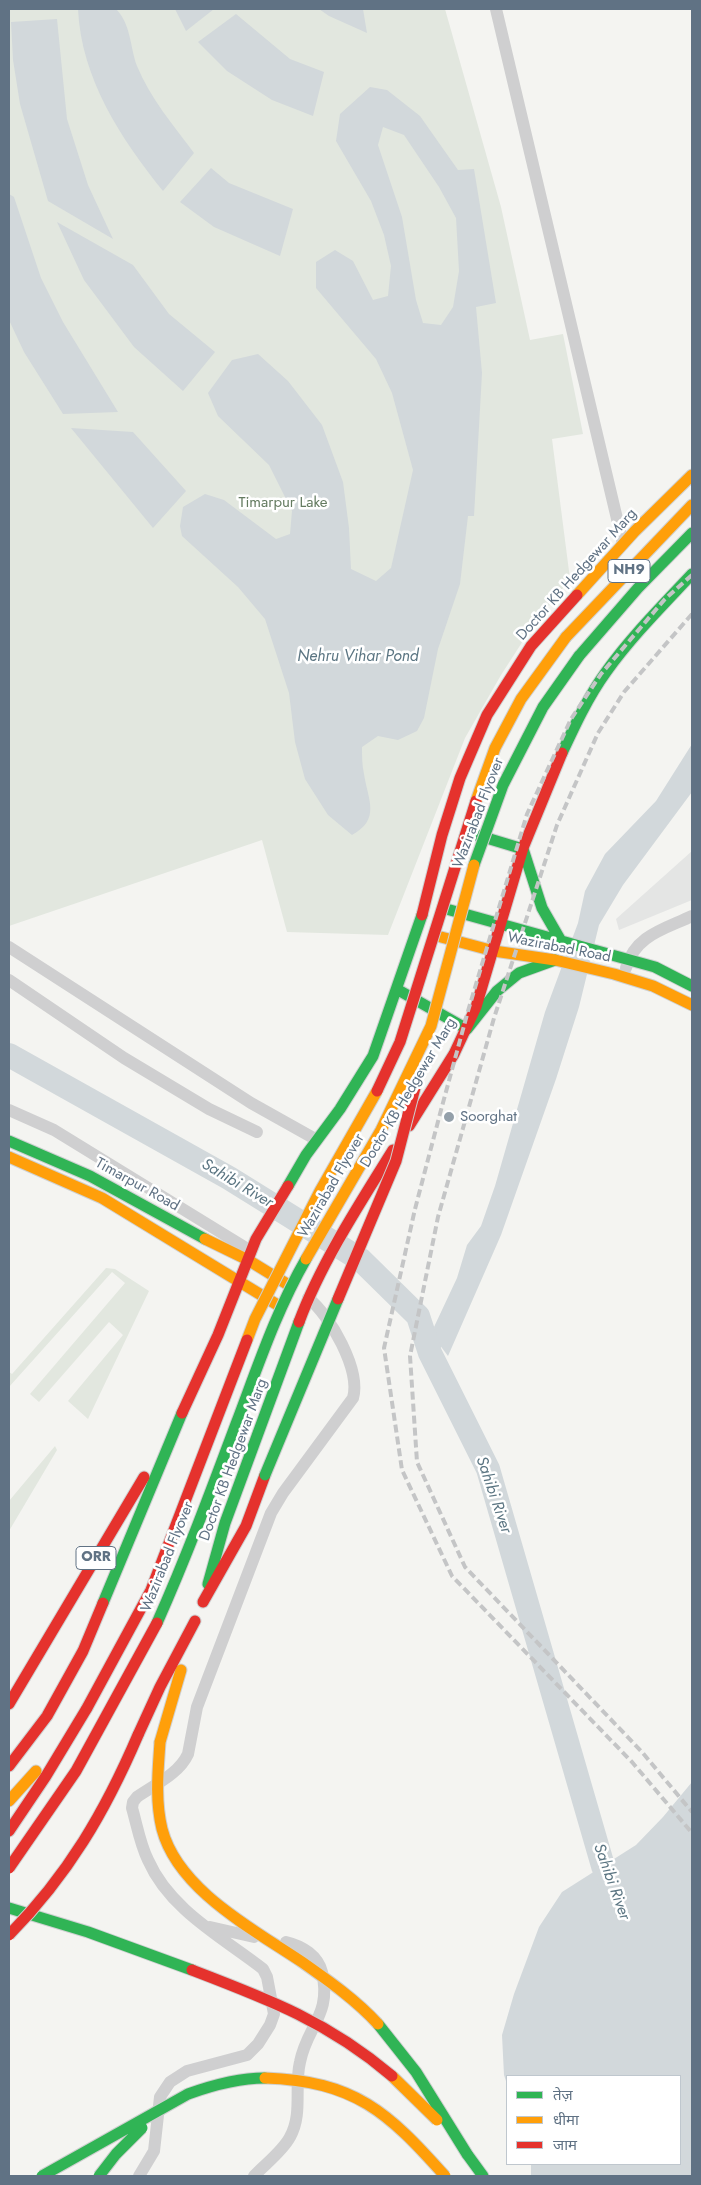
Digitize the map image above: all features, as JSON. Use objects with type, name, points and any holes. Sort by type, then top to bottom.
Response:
[{"type":"main road","name":"Doctor KB Hedgewar Marg","points":[[182,1412],[241,1280],[252,1250],[306,1155],[340,1109],[373,1056],[417,931],[445,825],[460,778],[487,716],[531,646],[623,544],[692,475]]},
{"type":"main road","name":"Wazirabad Flyover","points":[[9,1831],[46,1776],[87,1708],[151,1590],[255,1319],[320,1191],[381,1084],[400,1042],[474,807],[495,748],[521,699],[566,637],[692,505]]},
{"type":"main road","name":"Wazirabad Flyover","points":[[9,1868],[76,1771],[153,1631],[188,1550],[259,1362],[293,1284],[381,1130],[431,1026],[474,864],[496,803],[528,733],[556,688],[579,656],[638,588],[692,533]]},
{"type":"main road","name":"Doctor KB Hedgewar Marg","points":[[195,1621],[203,1602],[225,1523],[308,1298],[361,1202],[434,1086],[467,1029],[494,951],[523,849],[551,779],[584,708],[613,664],[654,615],[692,574]]},
{"type":"main road","points":[[445,825],[523,849],[536,898],[548,924],[561,941]]},
{"type":"main road","name":"Wazirabad Road","points":[[426,902],[501,925],[655,967],[692,986]]},
{"type":"main road","name":"Wazirabad Road","points":[[417,931],[494,951],[556,960],[619,976],[653,986],[692,1005]]},
{"type":"main road","points":[[396,989],[467,1029],[497,991],[519,973],[556,960]]},
{"type":"main road","points":[[203,1602],[246,1526],[265,1475],[396,1161],[431,1026]]},
{"type":"main road","points":[[373,1056],[434,1086]]},
{"type":"main road","name":"Timarpur Road","points":[[9,1141],[90,1176],[198,1236],[252,1250],[308,1298]]},
{"type":"main road","name":"Timarpur Road","points":[[9,1157],[102,1198],[241,1280],[300,1319]]},
{"type":"main road","points":[[9,1766],[47,1716],[83,1651],[182,1412]]},
{"type":"main road","name":"ORR","points":[[9,1704],[182,1412]]},
{"type":"main road","points":[[9,1935],[48,1893],[81,1848],[111,1797],[160,1687],[195,1621]]},
{"type":"main road","points":[[195,1621],[160,1742],[156,1792],[157,1807],[167,1842],[176,1860],[195,1884],[215,1902],[331,1983],[371,2016],[388,2035],[427,2087],[483,2176]]},
{"type":"main road","points":[[9,1801],[44,1762],[87,1708]]},
{"type":"main road","points":[[9,1908],[88,1932],[192,1970],[278,2004],[338,2036],[386,2073],[428,2110],[468,2154]]},
{"type":"main road","points":[[42,2176],[170,2103],[204,2088],[240,2079],[285,2078],[312,2082],[360,2100],[384,2114],[402,2130],[445,2176]]},
{"type":"main road","points":[[99,2176],[132,2137],[170,2103]]},
{"type":"street","points":[[496,9],[623,544]]},
{"type":"street","name":"Wazirabad Road","points":[[619,976],[623,958],[641,941],[692,916]]},
{"type":"street","points":[[9,947],[251,1103],[317,1140]]},
{"type":"street","points":[[9,980],[124,1058],[209,1109],[257,1132]]},
{"type":"street","points":[[9,1110],[70,1139],[252,1250]]},
{"type":"street","points":[[139,2176],[154,2151],[160,2097],[170,2082],[187,2072],[247,2055],[258,2044],[273,2020],[274,2014],[267,1977],[263,1969],[185,1910],[168,1893],[156,1876],[147,1858],[132,1808],[133,1802],[137,1797],[179,1768],[185,1761],[197,1707],[271,1512],[353,1398],[355,1390],[354,1376],[347,1358],[324,1313],[308,1298]]},
{"type":"street","points":[[206,1926],[292,1943],[314,1957],[320,1964],[326,1988],[324,2004],[300,2062],[298,2112],[294,2129],[289,2139],[254,2176]]},
{"type":"shaded area","points":[[692,851],[692,900],[619,930],[616,919]]},
{"type":"green space","name":"Timarpur Lake","points":[[9,9],[445,9],[501,207],[530,340],[563,334],[583,434],[552,439],[570,579],[530,630],[501,675],[465,738],[388,935],[287,932],[262,840],[9,926]]},
{"type":"green space","points":[[106,1268],[115,1269],[149,1291],[88,1419],[68,1401],[123,1335],[109,1322],[39,1402],[30,1394],[125,1283],[112,1272],[9,1387],[9,1372],[12,1374]]},
{"type":"green space","points":[[55,1446],[57,1450],[9,1531],[9,1501]]},
{"type":"water","points":[[78,9],[116,9],[121,15],[125,22],[142,78],[163,111],[194,153],[163,191],[118,129],[95,83],[81,34]]},
{"type":"water","points":[[175,9],[214,9],[186,31]]},
{"type":"water","points":[[319,9],[363,9],[367,33],[329,16]]},
{"type":"water","points":[[236,14],[290,59],[324,72],[313,116],[272,100],[227,71],[198,42]]},
{"type":"water","points":[[57,19],[67,119],[88,185],[113,239],[48,201],[20,104],[13,60],[11,22]]},
{"type":"water","name":"Nehru Vihar Pond","points":[[370,87],[387,90],[420,116],[458,170],[474,169],[496,303],[476,307],[482,373],[474,516],[468,516],[460,584],[438,649],[424,718],[417,731],[398,740],[378,736],[362,747],[363,767],[370,801],[370,816],[361,829],[352,835],[328,815],[305,779],[295,742],[289,693],[265,619],[238,587],[182,536],[180,526],[183,507],[205,494],[224,500],[276,539],[290,534],[292,511],[269,465],[218,416],[208,393],[232,360],[258,354],[288,381],[322,425],[343,482],[349,528],[351,569],[376,581],[391,568],[413,470],[392,393],[376,359],[316,288],[316,262],[335,250],[353,261],[373,300],[388,296],[391,266],[384,235],[371,201],[336,141],[340,114]],"holes":[[[383,127],[404,135],[439,187],[456,218],[459,271],[453,307],[441,325],[423,323],[416,300],[402,217],[378,145]]]},
{"type":"water","points":[[211,168],[229,183],[293,209],[280,256],[214,227],[180,202]]},
{"type":"water","points":[[9,194],[14,197],[41,278],[63,322],[118,412],[63,414],[24,352],[9,320]]},
{"type":"water","points":[[57,222],[133,265],[169,314],[215,352],[183,391],[134,347],[84,280]]},
{"type":"water","points":[[71,428],[133,432],[186,491],[153,528]]},
{"type":"water","points":[[692,744],[692,792],[623,885],[599,925],[579,1007],[556,1079],[501,1235],[448,1356],[436,1340],[434,1327],[457,1278],[467,1245],[481,1226],[495,1186],[545,1012],[578,923],[585,891],[605,854],[656,801]]},
{"type":"water","points":[[692,1782],[692,2176],[531,2176],[531,2165],[681,2165],[681,2075],[506,2075],[506,2081],[504,2075],[502,2035],[514,1994],[539,1927],[562,1892],[636,1845],[663,1817]]},
{"type":"waterway","name":"Sahibi River","points":[[9,1055],[229,1178],[361,1260],[418,1316],[430,1353],[488,1469],[603,1866],[616,1897]]},
{"type":"waterway","points":[[430,1353],[444,1325]]},
{"type":"railway","points":[[692,575],[665,599],[601,674],[571,719],[527,814],[468,1011],[441,1110],[415,1209],[384,1348],[402,1470],[452,1576],[632,1762],[692,1833]]},
{"type":"railway","points":[[692,614],[624,692],[598,733],[557,825],[494,1018],[438,1217],[410,1356],[417,1462],[465,1567],[642,1752],[692,1812]]},
{"type":"traffic: fast","points":[[579,656],[638,588],[692,533]]},
{"type":"traffic: fast","points":[[562,753],[588,701],[606,672],[636,634],[692,574]]},
{"type":"traffic: fast","points":[[474,865],[503,785],[543,707],[579,656]]},
{"type":"traffic: fast","points":[[470,833],[523,849],[542,908],[561,941]]},
{"type":"traffic: fast","points":[[450,910],[655,967],[692,986]]},
{"type":"traffic: fast","points":[[288,1186],[306,1155],[340,1109],[373,1056],[422,915]]},
{"type":"traffic: fast","points":[[400,991],[467,1029],[497,991],[519,973],[555,960]]},
{"type":"traffic: fast","points":[[9,1141],[90,1176],[205,1239]]},
{"type":"traffic: fast","points":[[157,1623],[198,1524],[268,1340],[285,1299],[306,1259]]},
{"type":"traffic: fast","points":[[265,1475],[338,1299]]},
{"type":"traffic: fast","points":[[208,1584],[225,1523],[299,1322]]},
{"type":"traffic: fast","points":[[103,1603],[182,1413]]},
{"type":"traffic: fast","points":[[9,1908],[88,1932],[192,1970]]},
{"type":"traffic: fast","points":[[378,2024],[416,2072],[467,2154]]},
{"type":"traffic: fast","points":[[42,2176],[188,2094],[245,2079],[265,2078]]},
{"type":"traffic: fast","points":[[99,2176],[116,2154],[142,2128]]},
{"type":"traffic: fast","points":[[467,2154],[483,2176]]},
{"type":"traffic: slow","points":[[577,595],[635,531],[692,475]]},
{"type":"traffic: slow","points":[[566,637],[692,505]]},
{"type":"traffic: slow","points":[[476,801],[495,748],[521,699],[566,637]]},
{"type":"traffic: slow","points":[[306,1259],[381,1130],[431,1026],[474,865]]},
{"type":"traffic: slow","points":[[441,937],[494,951],[555,960],[614,974],[653,986],[692,1005]]},
{"type":"traffic: slow","points":[[247,1340],[255,1319],[320,1191],[377,1091]]},
{"type":"traffic: slow","points":[[9,1157],[102,1198],[276,1304]]},
{"type":"traffic: slow","points":[[205,1239],[248,1260],[287,1284]]},
{"type":"traffic: slow","points":[[160,1742],[181,1670]]},
{"type":"traffic: slow","points":[[160,1742],[158,1807],[162,1829],[171,1851],[184,1871],[200,1889],[240,1922],[332,1984],[361,2007],[378,2024]]},
{"type":"traffic: slow","points":[[9,1801],[36,1771]]},
{"type":"traffic: slow","points":[[392,2076],[437,2120]]},
{"type":"traffic: slow","points":[[265,2078],[296,2080],[323,2086],[346,2093],[367,2104],[405,2134],[445,2176]]},
{"type":"traffic: jam","points":[[422,915],[442,835],[460,778],[487,715],[531,646],[577,595]]},
{"type":"traffic: jam","points":[[409,1126],[454,1054],[476,1007],[523,848],[562,753]]},
{"type":"traffic: jam","points":[[377,1091],[400,1042],[476,801]]},
{"type":"traffic: jam","points":[[338,1299],[396,1161],[417,1080]]},
{"type":"traffic: jam","points":[[299,1322],[318,1278],[330,1256],[393,1150]]},
{"type":"traffic: jam","points":[[182,1413],[218,1335],[256,1239],[288,1186]]},
{"type":"traffic: jam","points":[[87,1708],[151,1590],[247,1340]]},
{"type":"traffic: jam","points":[[203,1602],[246,1526],[265,1475]]},
{"type":"traffic: jam","points":[[9,1704],[144,1477]]},
{"type":"traffic: jam","points":[[9,1766],[47,1716],[83,1651],[103,1603]]},
{"type":"traffic: jam","points":[[138,1735],[160,1687],[195,1621]]},
{"type":"traffic: jam","points":[[9,1868],[76,1771],[157,1623]]},
{"type":"traffic: jam","points":[[9,1831],[46,1776],[87,1708]]},
{"type":"traffic: jam","points":[[9,1935],[67,1866],[98,1816],[138,1735]]},
{"type":"traffic: jam","points":[[192,1970],[272,2002],[321,2026],[368,2057],[392,2076]]},
{"type":"place","name":"Soorghat","points":[[449,1117]]}]
